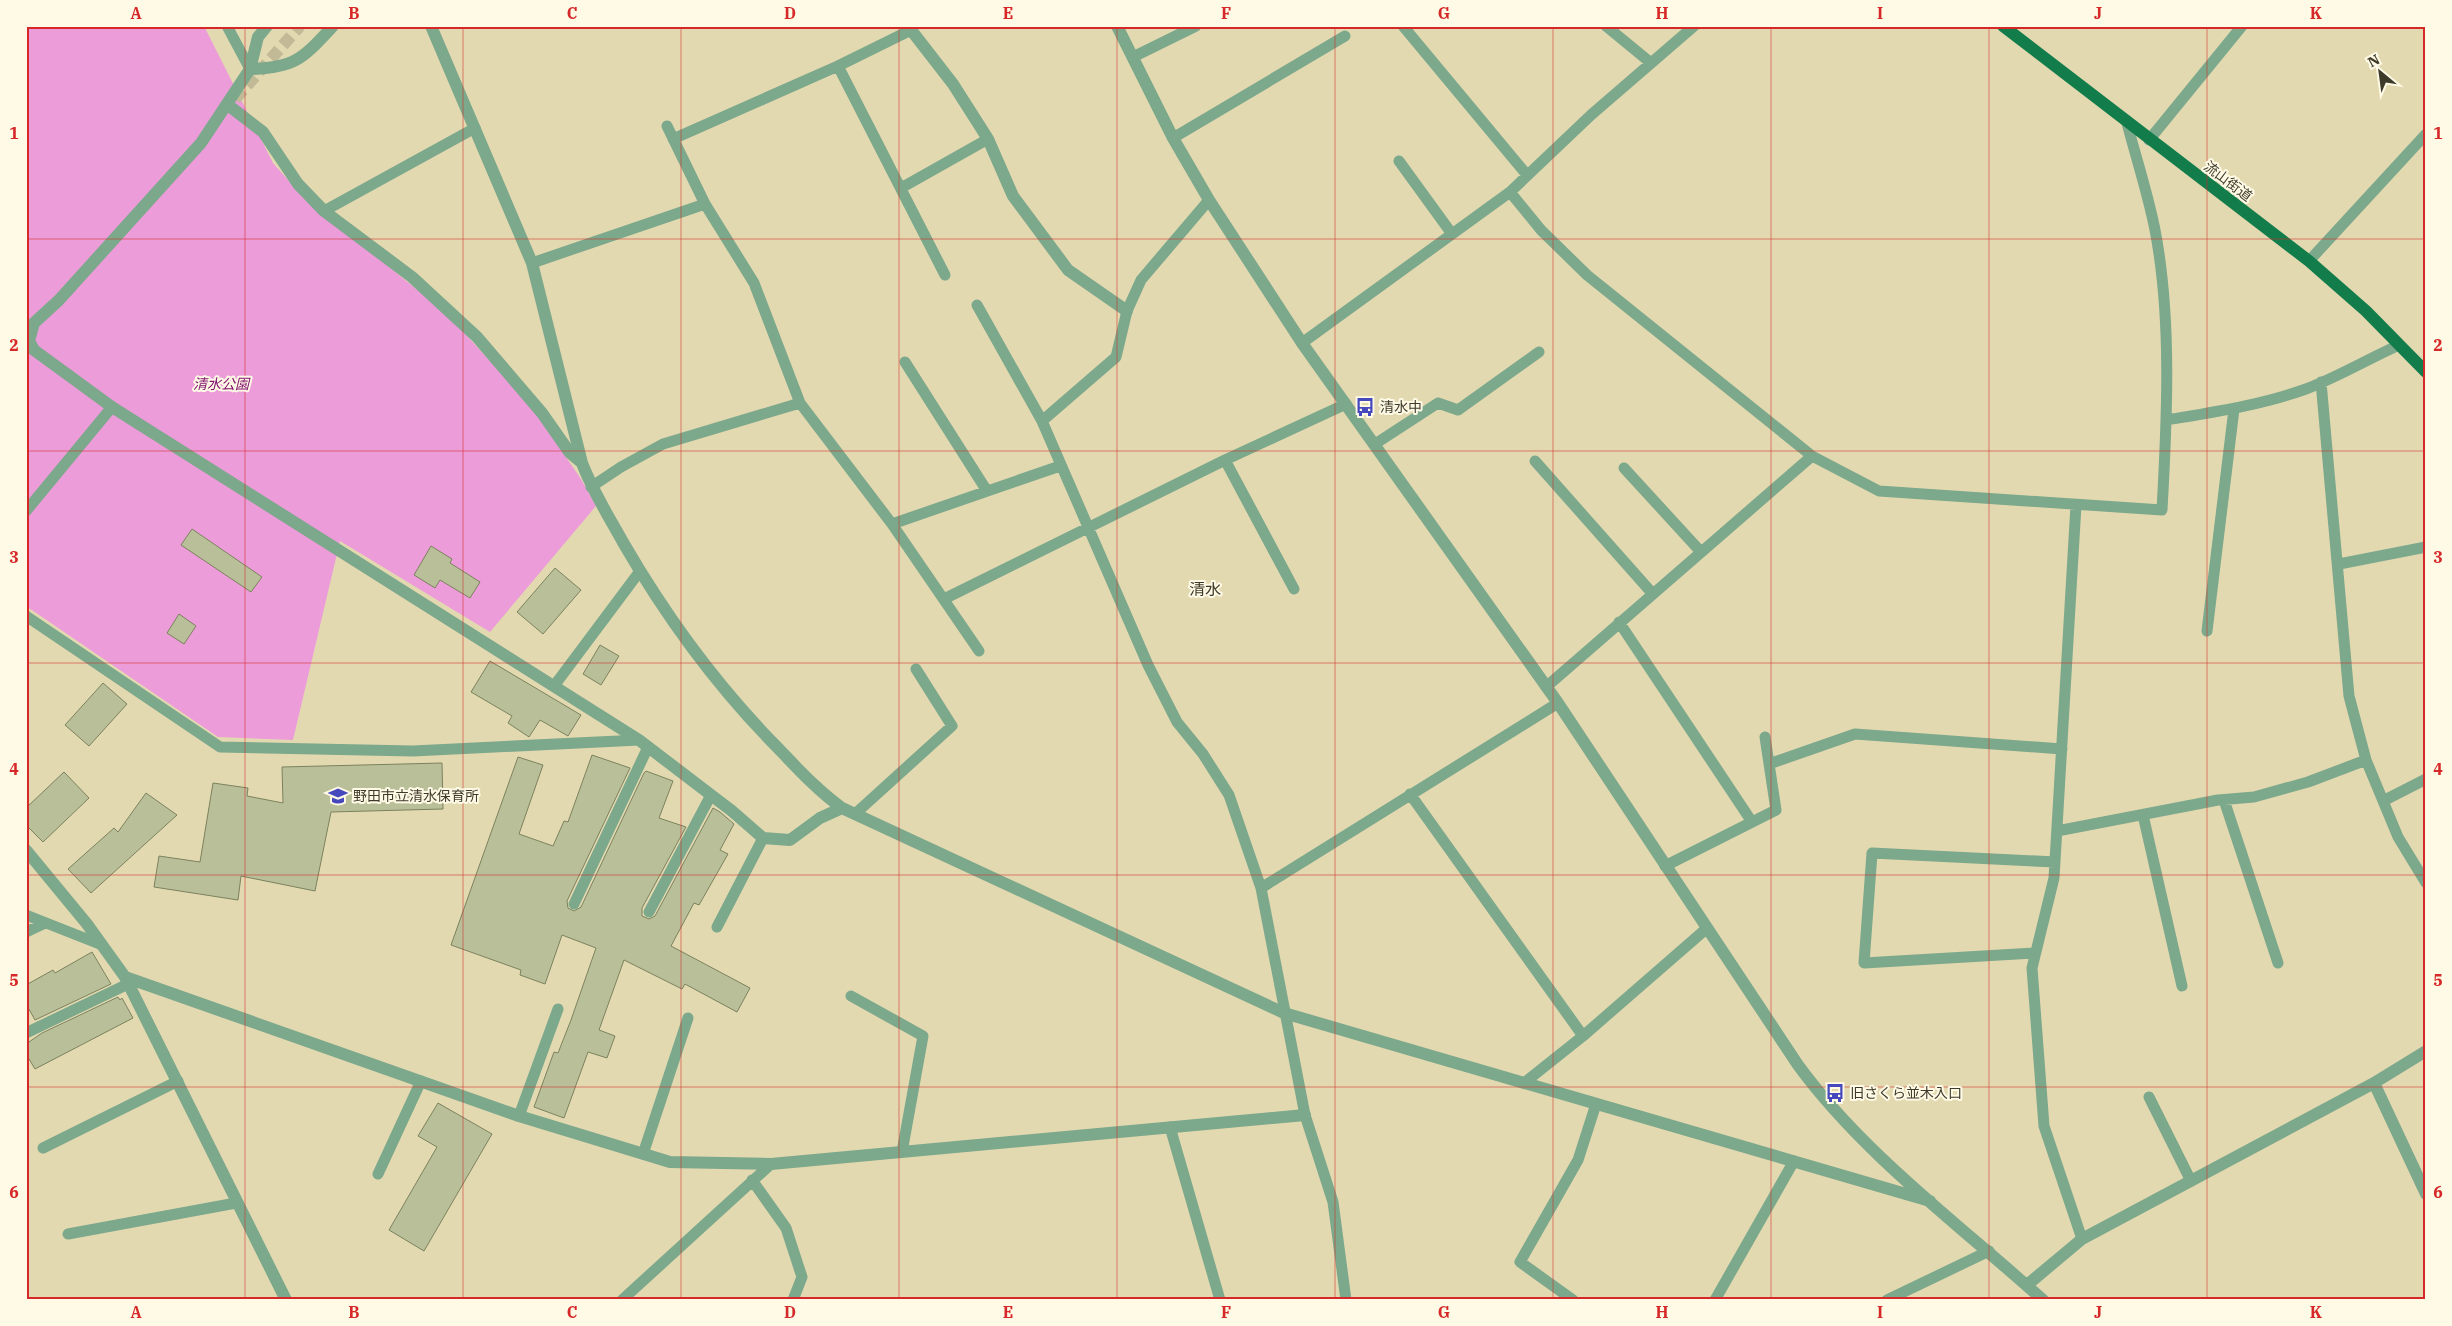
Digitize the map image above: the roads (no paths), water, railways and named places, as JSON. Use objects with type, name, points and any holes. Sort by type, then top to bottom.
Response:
[{"type":"main road","name":"流山街道","points":[[2003,26],[2309,262],[2366,312],[2426,372]]},
{"type":"street","points":[[267,26],[258,37],[250,69],[228,105],[201,143],[31,328],[29,341],[34,350],[112,408],[643,744],[711,795],[763,838],[790,840],[820,818],[842,808]]},
{"type":"street","points":[[250,69],[275,68],[304,57],[333,26]]},
{"type":"street","points":[[431,26],[532,263],[582,463],[591,487],[655,596],[698,657],[740,707],[819,791],[842,808],[1284,1013],[1930,1201]]},
{"type":"street","points":[[1118,26],[1174,138],[1209,200],[1302,343],[1558,703],[1706,929],[1822,1098],[1930,1201],[2043,1300]]},
{"type":"street","points":[[910,28],[953,84],[988,138],[1013,196],[1068,270],[1127,311]]},
{"type":"street","points":[[228,105],[263,132],[298,184],[324,211],[412,277],[477,337],[542,412],[570,453],[582,463]]},
{"type":"street","points":[[26,850],[102,945],[127,981],[286,1300]]},
{"type":"street","points":[[127,981],[519,1116],[670,1162],[770,1164],[1306,1115]]},
{"type":"street","points":[[2027,1285],[2082,1239],[2374,1083],[2426,1051]]},
{"type":"street","points":[[2374,1083],[2426,1194]]},
{"type":"lane","points":[[227,26],[250,69]]},
{"type":"lane","points":[[1133,58],[1196,26]]},
{"type":"lane","points":[[1403,26],[1527,175]]},
{"type":"lane","points":[[1606,26],[1651,63]]},
{"type":"lane","points":[[1302,343],[1510,192],[1591,115],[1694,26]]},
{"type":"lane","points":[[2149,140],[2242,26]]},
{"type":"lane","points":[[674,139],[838,66],[910,28]]},
{"type":"lane","points":[[1174,138],[1345,36]]},
{"type":"lane","points":[[838,66],[945,275]]},
{"type":"lane","points":[[1510,192],[1541,230],[1587,275],[1812,456],[1879,491],[2162,510],[2167,420],[2162,285],[2155,230],[2127,123]]},
{"type":"lane","points":[[667,126],[704,204],[754,283],[800,403],[892,524],[979,651]]},
{"type":"lane","points":[[324,211],[475,128]]},
{"type":"lane","points":[[2309,262],[2426,134]]},
{"type":"lane","points":[[901,188],[988,138]]},
{"type":"lane","points":[[1399,161],[1452,234]]},
{"type":"lane","points":[[1042,421],[1116,357],[1127,311],[1141,280],[1209,200]]},
{"type":"lane","points":[[532,263],[704,204]]},
{"type":"lane","points":[[977,305],[1042,421],[1148,665],[1177,722],[1203,754],[1229,795],[1260,888],[1306,1115],[1333,1202],[1346,1300]]},
{"type":"lane","points":[[2167,420],[2234,409],[2288,395],[2321,382],[2399,345]]},
{"type":"lane","points":[[1375,444],[1438,403],[1458,410],[1539,352]]},
{"type":"lane","points":[[904,362],[987,491]]},
{"type":"lane","points":[[2321,382],[2339,564],[2349,696],[2366,760],[2398,837],[2426,882]]},
{"type":"lane","points":[[591,487],[621,467],[663,444],[800,403]]},
{"type":"lane","points":[[944,599],[1224,460],[1346,404]]},
{"type":"lane","points":[[26,511],[112,408]]},
{"type":"lane","points":[[2207,631],[2234,409]]},
{"type":"lane","points":[[1546,687],[1812,456]]},
{"type":"lane","points":[[1224,460],[1294,589]]},
{"type":"lane","points":[[1536,461],[1652,593]]},
{"type":"lane","points":[[892,524],[1060,466]]},
{"type":"lane","points":[[1624,468],[1701,552]]},
{"type":"lane","points":[[2076,505],[2054,878],[2032,968],[2044,1126],[2082,1239]]},
{"type":"lane","points":[[2339,564],[2426,547]]},
{"type":"lane","points":[[554,686],[640,571]]},
{"type":"lane","points":[[26,616],[220,747],[413,752],[643,744],[574,904]]},
{"type":"lane","points":[[1619,622],[1752,822]]},
{"type":"lane","points":[[855,814],[952,726],[916,669]]},
{"type":"lane","points":[[1260,888],[1558,703]]},
{"type":"lane","points":[[1769,764],[1855,734],[2062,749]]},
{"type":"lane","points":[[1665,866],[1776,810],[1765,737]]},
{"type":"lane","points":[[2057,832],[2224,800],[2254,797],[2308,782],[2366,760]]},
{"type":"lane","points":[[2383,801],[2426,779]]},
{"type":"lane","points":[[1410,794],[1583,1036]]},
{"type":"lane","points":[[649,912],[711,795]]},
{"type":"lane","points":[[2224,800],[2278,963]]},
{"type":"lane","points":[[2143,815],[2182,986]]},
{"type":"lane","points":[[716,927],[763,838]]},
{"type":"lane","points":[[2036,953],[1864,962],[1872,853],[2055,862]]},
{"type":"lane","points":[[26,915],[102,945]]},
{"type":"lane","points":[[26,932],[45,923]]},
{"type":"lane","points":[[1524,1083],[1583,1036],[1706,929]]},
{"type":"lane","points":[[26,1033],[127,981]]},
{"type":"lane","points":[[851,996],[923,1036],[902,1152]]},
{"type":"lane","points":[[519,1116],[558,1009]]},
{"type":"lane","points":[[643,1154],[688,1018]]},
{"type":"lane","points":[[43,1148],[178,1081]]},
{"type":"lane","points":[[378,1174],[421,1082]]},
{"type":"lane","points":[[2149,1097],[2191,1181]]},
{"type":"lane","points":[[1573,1300],[1520,1262],[1578,1160],[1596,1104]]},
{"type":"lane","points":[[1170,1127],[1220,1300]]},
{"type":"lane","points":[[1715,1300],[1794,1161]]},
{"type":"lane","points":[[622,1300],[770,1164]]},
{"type":"lane","points":[[752,1180],[786,1228],[802,1277],[793,1300]]},
{"type":"lane","points":[[68,1234],[236,1202]]},
{"type":"lane","points":[[1887,1300],[1989,1251]]},
{"type":"tunnel","points":[[235,99],[300,26]]},
{"type":"place","name":"清水中","points":[[1365,407]]},
{"type":"place","name":"野田市立清水保育所","points":[[338,796]]},
{"type":"place","name":"旧さくら並木入口","points":[[1835,1093]]},
{"type":"district","name":"清水","points":[[1205,589]]},
{"type":"park label","name":"清水公園","points":[[221,384]]}]
